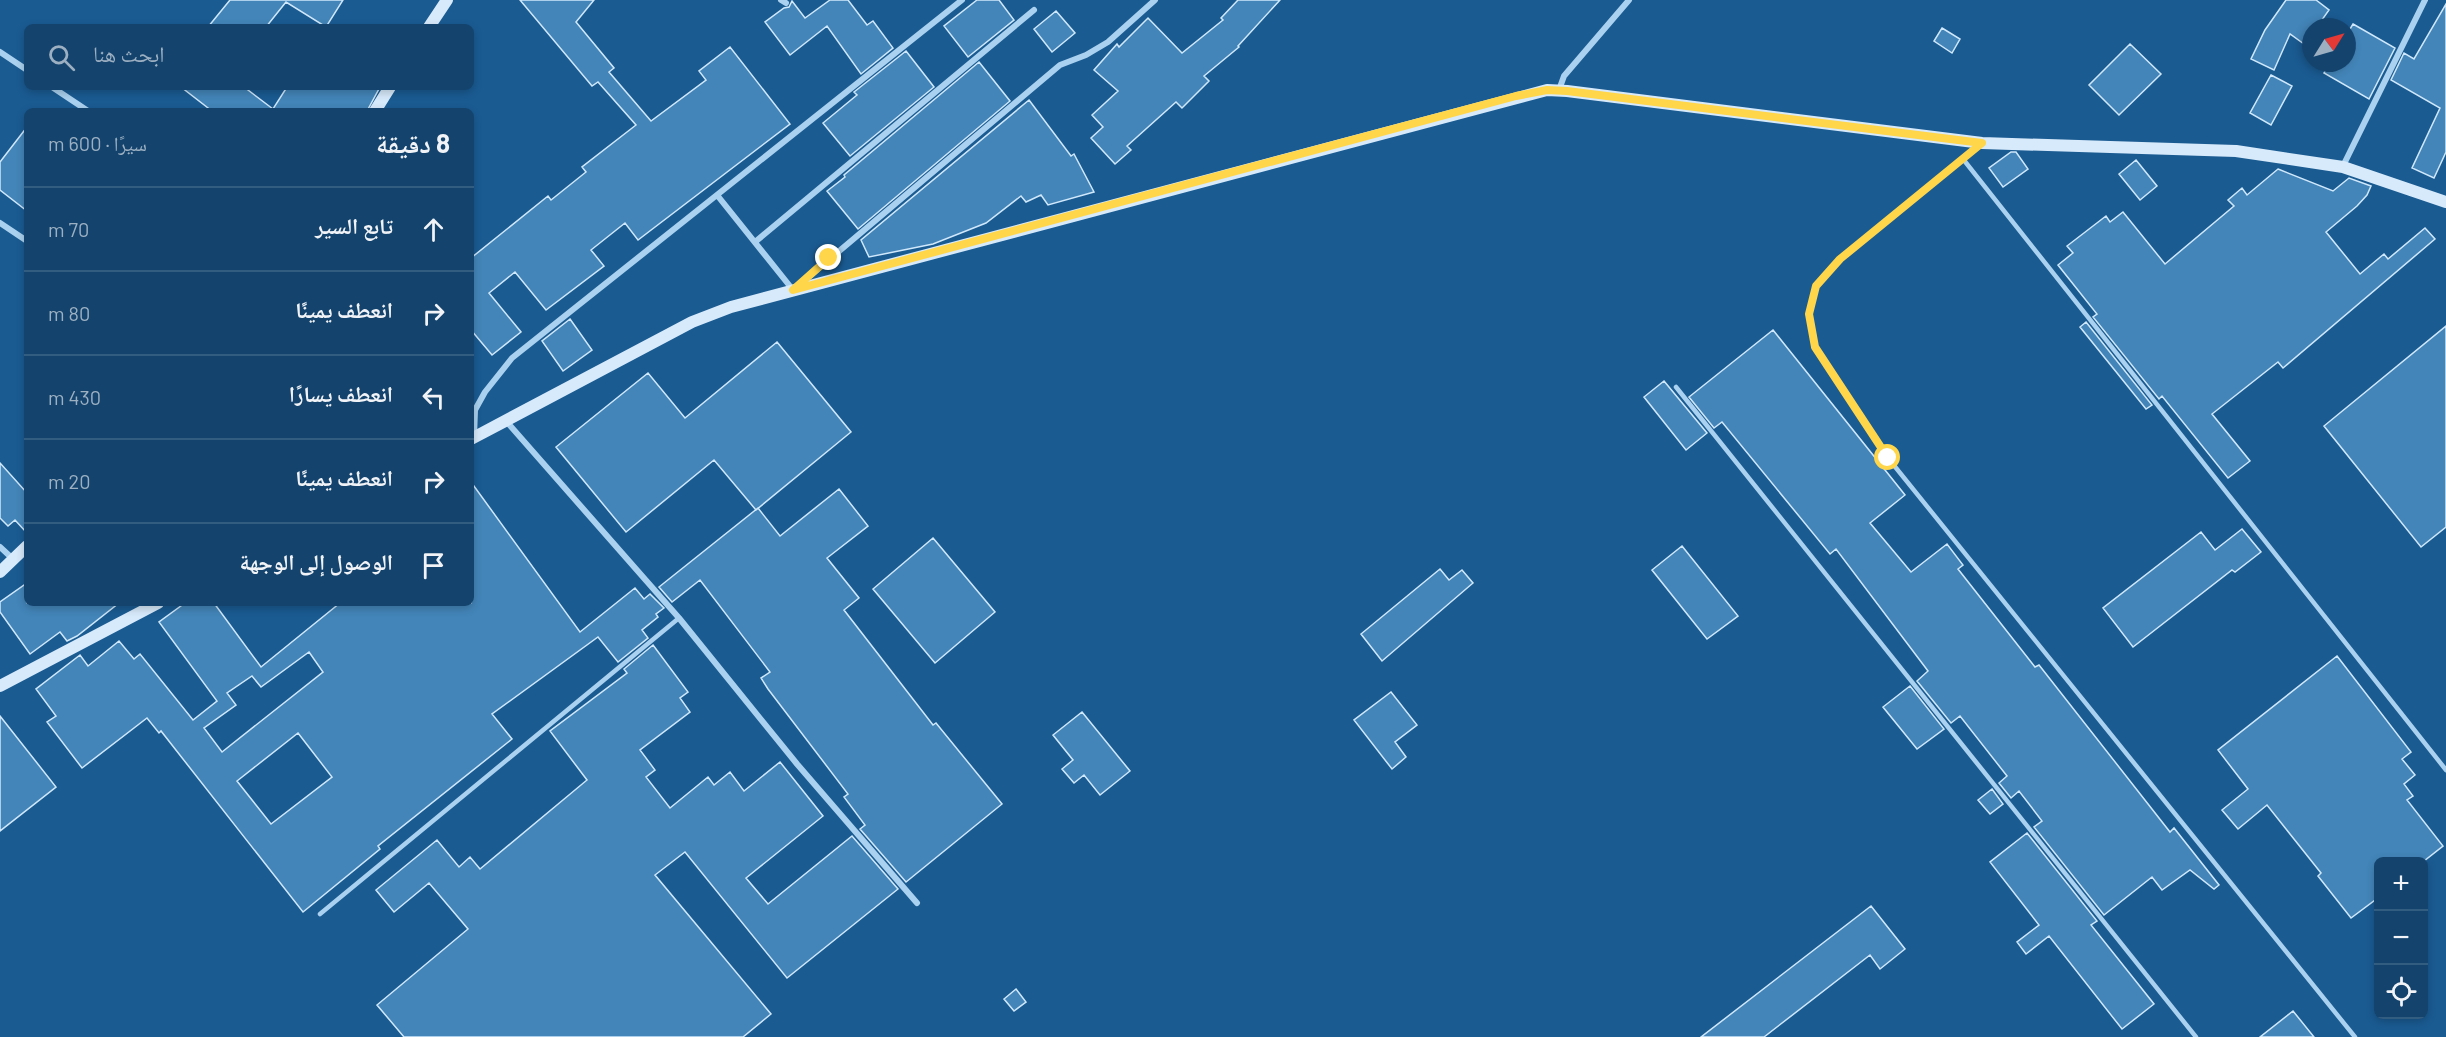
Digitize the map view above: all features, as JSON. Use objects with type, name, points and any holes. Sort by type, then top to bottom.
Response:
[{"type":"street","points":[[431,24],[447,0]]},
{"type":"street","points":[[474,419],[475,410],[484,392],[512,358],[962,0]]},
{"type":"street","points":[[793,290],[1060,65],[1086,55],[1108,42],[1155,0]]},
{"type":"street","points":[[1558,90],[1564,76],[1629,0]]},
{"type":"street","points":[[2343,167],[2425,0]]},
{"type":"street","points":[[754,242],[1034,10]]},
{"type":"street","points":[[0,52],[24,68]]},
{"type":"street","points":[[56,90],[84,108]]},
{"type":"street","points":[[377,108],[388,90]]},
{"type":"street","points":[[474,437],[692,322],[730,307],[1540,91],[1558,90],[1982,143],[2236,151],[2343,167],[2446,202]]},
{"type":"street","points":[[717,195],[793,290]]},
{"type":"street","points":[[0,223],[24,239]]},
{"type":"street","points":[[506,421],[679,618],[797,764],[918,903]]},
{"type":"street","points":[[0,547],[13,560]]},
{"type":"street","points":[[0,572],[24,549]]},
{"type":"street","points":[[0,686],[152,606]]},
{"type":"lane","points":[[1982,143],[1840,259],[1816,286],[1809,314],[1815,347],[1888,458],[2355,1037]]},
{"type":"lane","points":[[1963,159],[2446,770]]},
{"type":"lane","points":[[1676,387],[2196,1037]]},
{"type":"lane","points":[[320,914],[679,618]]},
{"type":"building","points":[[230,0],[343,0],[328,24],[321,24],[286,2],[268,24],[210,24]]},
{"type":"building","points":[[520,0],[594,0],[576,22],[614,68],[609,72],[651,121],[706,80],[699,71],[730,47],[790,124],[638,240],[625,223],[591,250],[604,266],[546,310],[515,272],[489,293],[521,332],[492,355],[474,334],[474,256],[548,196],[551,200],[586,172],[582,167],[636,125],[598,82],[592,86]]},
{"type":"building","points":[[830,0],[848,0],[867,25],[873,21],[893,48],[861,74],[827,26],[790,55],[765,22],[784,8],[789,7],[792,1],[805,18]]},
{"type":"building","points":[[977,0],[999,0],[1014,20],[968,57],[944,26]]},
{"type":"building","points":[[1238,0],[1280,0],[1239,47],[1204,76],[1209,81],[1182,108],[1176,102],[1127,146],[1131,150],[1115,164],[1091,138],[1103,127],[1092,115],[1118,91],[1094,70],[1117,44],[1119,47],[1148,18],[1182,53],[1223,20],[1221,18]]},
{"type":"building","points":[[2286,0],[2316,0],[2329,10],[2323,18],[2302,18],[2302,43],[2290,34],[2274,70],[2251,59],[2265,30]]},
{"type":"building","points":[[2446,4],[2446,152],[2434,178],[2412,168],[2440,108],[2391,80],[2404,53],[2414,59]]},
{"type":"building","points":[[1056,11],[1075,33],[1052,52],[1034,29]]},
{"type":"building","points":[[2356,26],[2395,48],[2369,99],[2324,73],[2356,72]]},
{"type":"building","points":[[1942,28],[1960,39],[1952,53],[1934,41]]},
{"type":"building","points":[[2130,44],[2161,74],[2119,115],[2089,85]]},
{"type":"building","points":[[906,51],[934,87],[850,156],[823,123],[857,95],[854,92]]},
{"type":"building","points":[[979,62],[1010,101],[858,229],[827,191]]},
{"type":"building","points":[[2271,75],[2292,86],[2271,125],[2250,113]]},
{"type":"building","points":[[185,90],[248,90],[272,108],[208,108]]},
{"type":"building","points":[[285,90],[378,90],[369,108],[274,108]]},
{"type":"building","points":[[1029,100],[1071,156],[1074,154],[1094,192],[1048,205],[1041,195],[1026,202],[1021,196],[986,223],[933,244],[869,257],[861,240]]},
{"type":"building","points":[[24,131],[24,209],[0,190],[0,162]]},
{"type":"building","points":[[2011,152],[2016,152],[2028,169],[2003,187],[1989,168]]},
{"type":"building","points":[[2136,160],[2157,186],[2140,200],[2119,174]]},
{"type":"building","points":[[2278,169],[2333,191],[2349,178],[2371,186],[2367,195],[2357,206],[2326,232],[2360,274],[2384,254],[2388,259],[2425,228],[2435,239],[2283,368],[2278,362],[2212,414],[2250,461],[2228,478],[2162,396],[2159,399],[2093,317],[2097,314],[2058,265],[2073,253],[2067,246],[2106,216],[2110,222],[2123,212],[2165,264],[2234,206],[2228,200],[2242,188],[2247,195]]},
{"type":"building","points":[[570,319],[592,350],[563,371],[542,341]]},
{"type":"building","points":[[2086,322],[2152,405],[2146,409],[2080,327]]},
{"type":"building","points":[[2446,326],[2446,527],[2421,547],[2324,426]]},
{"type":"building","points":[[1773,330],[1905,495],[1870,523],[1911,572],[1947,544],[1963,565],[1958,569],[2035,667],[2039,665],[2170,832],[2174,828],[2219,885],[2214,889],[2190,870],[2162,890],[2152,877],[2104,915],[2034,827],[2042,821],[2019,791],[2011,798],[1999,783],[2007,776],[1960,716],[1951,723],[1917,681],[1928,671],[1836,549],[1830,554],[1722,422],[1714,428],[1689,397]]},
{"type":"building","points":[[777,342],[851,432],[756,510],[714,460],[626,532],[556,447],[648,373],[685,418]]},
{"type":"building","points":[[1664,381],[1707,433],[1686,450],[1644,397]]},
{"type":"building","points":[[0,463],[24,490],[24,530],[15,520],[8,526],[0,518]]},
{"type":"building","points":[[474,486],[580,632],[635,588],[644,599],[650,594],[664,608],[656,614],[658,617],[642,630],[648,638],[618,662],[598,637],[492,714],[512,739],[378,846],[380,849],[303,912],[161,731],[159,733],[147,718],[82,768],[47,722],[56,716],[36,689],[80,655],[88,666],[119,641],[134,659],[140,654],[193,720],[217,701],[159,622],[181,606],[216,606],[261,667],[336,606],[474,606]],"holes":[[[309,652],[323,672],[222,752],[204,728],[236,705],[227,693],[252,676],[261,687]],[[298,733],[332,777],[271,824],[237,781]]]},
{"type":"building","points":[[839,489],[868,526],[827,558],[859,598],[844,610],[933,725],[936,723],[1002,804],[906,882],[860,829],[865,825],[844,797],[848,794],[761,678],[770,672],[700,580],[672,602],[659,587],[758,508],[780,536]]},
{"type":"building","points":[[2242,529],[2261,552],[2235,572],[2232,570],[2133,647],[2103,608],[2201,532],[2215,550]]},
{"type":"building","points":[[933,538],[995,612],[935,663],[873,589]]},
{"type":"building","points":[[1682,546],[1738,616],[1707,639],[1652,570]]},
{"type":"building","points":[[1440,569],[1449,580],[1462,570],[1473,583],[1382,661],[1361,634]]},
{"type":"building","points":[[24,585],[24,606],[115,606],[77,636],[67,641],[60,632],[30,654],[0,612],[0,602]]},
{"type":"building","points":[[653,645],[688,692],[680,698],[690,712],[640,750],[655,770],[646,777],[670,808],[708,777],[714,785],[730,772],[744,791],[780,762],[823,816],[746,878],[768,904],[852,836],[898,889],[787,978],[685,852],[655,875],[771,1014],[743,1037],[404,1037],[377,1005],[468,929],[429,883],[394,912],[376,890],[437,840],[459,867],[470,857],[480,869],[587,780],[550,731],[627,673],[624,669]]},
{"type":"building","points":[[2337,656],[2411,752],[2402,759],[2415,775],[2404,784],[2413,796],[2407,800],[2443,846],[2428,858],[2374,857],[2374,901],[2351,918],[2318,876],[2321,873],[2267,805],[2238,829],[2222,810],[2248,789],[2218,750]]},
{"type":"building","points":[[1910,686],[1944,729],[1917,749],[1883,707]]},
{"type":"building","points":[[1391,692],[1417,725],[1395,742],[1406,757],[1392,769],[1354,720]]},
{"type":"building","points":[[1082,712],[1130,771],[1100,795],[1084,775],[1074,783],[1062,769],[1073,760],[1053,735]]},
{"type":"building","points":[[0,716],[56,787],[0,831]]},
{"type":"building","points":[[1992,789],[2003,804],[1990,814],[1978,800]]},
{"type":"building","points":[[2027,833],[2097,921],[2091,925],[2154,1004],[2122,1029],[2049,936],[2026,954],[2017,942],[2039,925],[1990,862]]},
{"type":"building","points":[[1871,906],[1905,949],[1880,969],[1870,955],[1764,1037],[1701,1037]]},
{"type":"building","points":[[1016,989],[1026,1002],[1014,1011],[1004,999]]},
{"type":"building","points":[[2293,1011],[2314,1037],[2260,1037]]},
{"type":"route","points":[[829,258],[793,290],[1516,96],[1547,90],[1982,143],[1840,259],[1816,286],[1809,314],[1815,347],[1888,458]]}]
